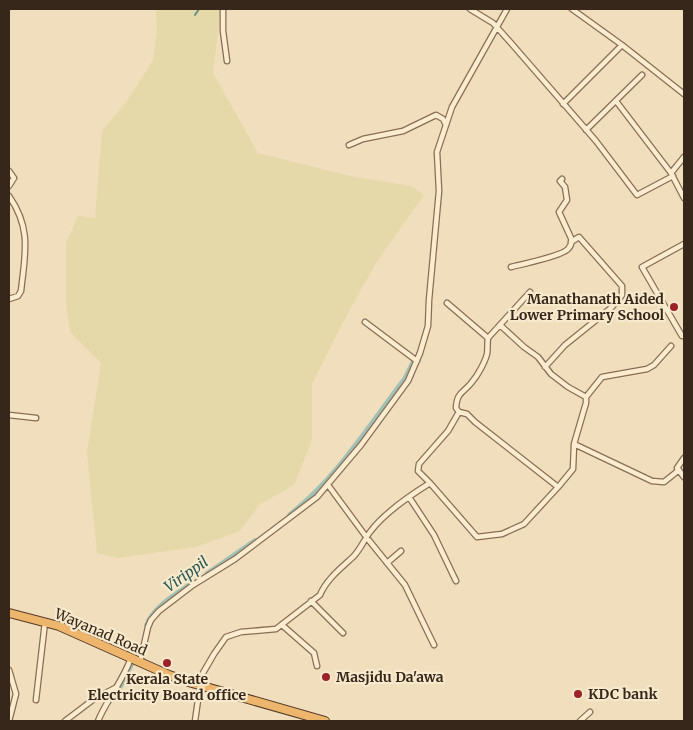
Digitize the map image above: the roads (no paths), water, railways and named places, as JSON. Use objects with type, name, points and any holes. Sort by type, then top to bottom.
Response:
[{"type":"highway","name":"Wayanad Road","points":[[9,613],[83,635],[140,662],[200,686],[306,718],[325,721]]},
{"type":"street","points":[[223,9],[223,31],[227,61]]},
{"type":"street","points":[[470,9],[497,27],[586,130],[638,195],[672,174],[684,157]]},
{"type":"street","points":[[140,662],[148,627],[159,610],[252,546],[317,497],[361,445],[408,381],[417,361],[428,326],[439,191],[437,152],[452,107],[507,9]]},
{"type":"street","points":[[572,9],[622,45],[684,94]]},
{"type":"street","points":[[563,104],[622,45]]},
{"type":"street","points":[[586,130],[642,75]]},
{"type":"street","points":[[616,101],[672,174],[684,198]]},
{"type":"street","points":[[349,145],[363,139],[403,131],[436,115],[443,119],[446,125]]},
{"type":"street","points":[[9,171],[14,178],[9,186]]},
{"type":"street","points":[[562,179],[560,181],[565,187],[567,200],[559,212],[564,219],[564,225],[572,242]]},
{"type":"street","points":[[9,196],[19,213],[24,230],[25,253],[21,291],[18,296],[9,298]]},
{"type":"street","points":[[511,267],[561,253],[579,237],[622,286],[622,295],[611,308],[565,346],[545,366]]},
{"type":"street","points":[[684,244],[642,267],[682,336],[684,336]]},
{"type":"street","points":[[530,292],[488,338],[488,353],[472,384],[458,396],[456,408],[460,412],[467,414],[558,487]]},
{"type":"street","points":[[448,303],[488,338]]},
{"type":"street","points":[[365,322],[417,361]]},
{"type":"street","points":[[500,325],[538,357],[551,374],[568,387],[586,397]]},
{"type":"street","points":[[460,412],[448,431],[419,464],[418,471],[477,537],[502,534],[524,524],[573,469],[574,444],[586,397],[602,377],[647,369],[654,365],[672,346]]},
{"type":"street","points":[[9,415],[36,418]]},
{"type":"street","points":[[574,444],[652,481],[664,482],[679,470]]},
{"type":"street","points":[[684,458],[677,468],[684,477]]},
{"type":"street","points":[[195,721],[200,686],[214,654],[226,637],[248,631],[270,631],[282,625],[320,595],[322,589],[342,566],[353,557],[375,527],[390,512],[409,496],[430,483]]},
{"type":"street","points":[[328,485],[405,585],[434,645]]},
{"type":"street","points":[[409,496],[434,535],[456,581]]},
{"type":"street","points":[[379,553],[384,548]]},
{"type":"street","points":[[387,563],[401,551]]},
{"type":"street","points":[[311,601],[343,633]]},
{"type":"street","points":[[36,700],[44,622]]},
{"type":"street","points":[[282,625],[314,653],[317,666]]},
{"type":"street","points":[[98,721],[106,704],[118,687],[131,658]]},
{"type":"street","points":[[9,670],[16,694],[9,721]]},
{"type":"street","points":[[65,721],[94,699],[118,687]]},
{"type":"street","points":[[580,721],[590,712]]},
{"type":"waterway","points":[[195,15],[199,9]]},
{"type":"waterway","points":[[290,515],[338,467],[405,379],[413,363]]},
{"type":"waterway","name":"Virippil","points":[[207,574],[255,541]]},
{"type":"waterway","name":"Virippil","points":[[147,625],[159,608],[188,586]]},
{"type":"waterway","points":[[109,702],[121,685],[131,665]]},
{"type":"place","name":"Manathanath Aided Lower Primary School","points":[[674,307]]},
{"type":"place","name":"Kerala State Electricity Board office","points":[[167,663]]},
{"type":"place","name":"Masjidu Da'awa","points":[[326,677]]},
{"type":"place","name":"KDC bank","points":[[578,694]]}]
